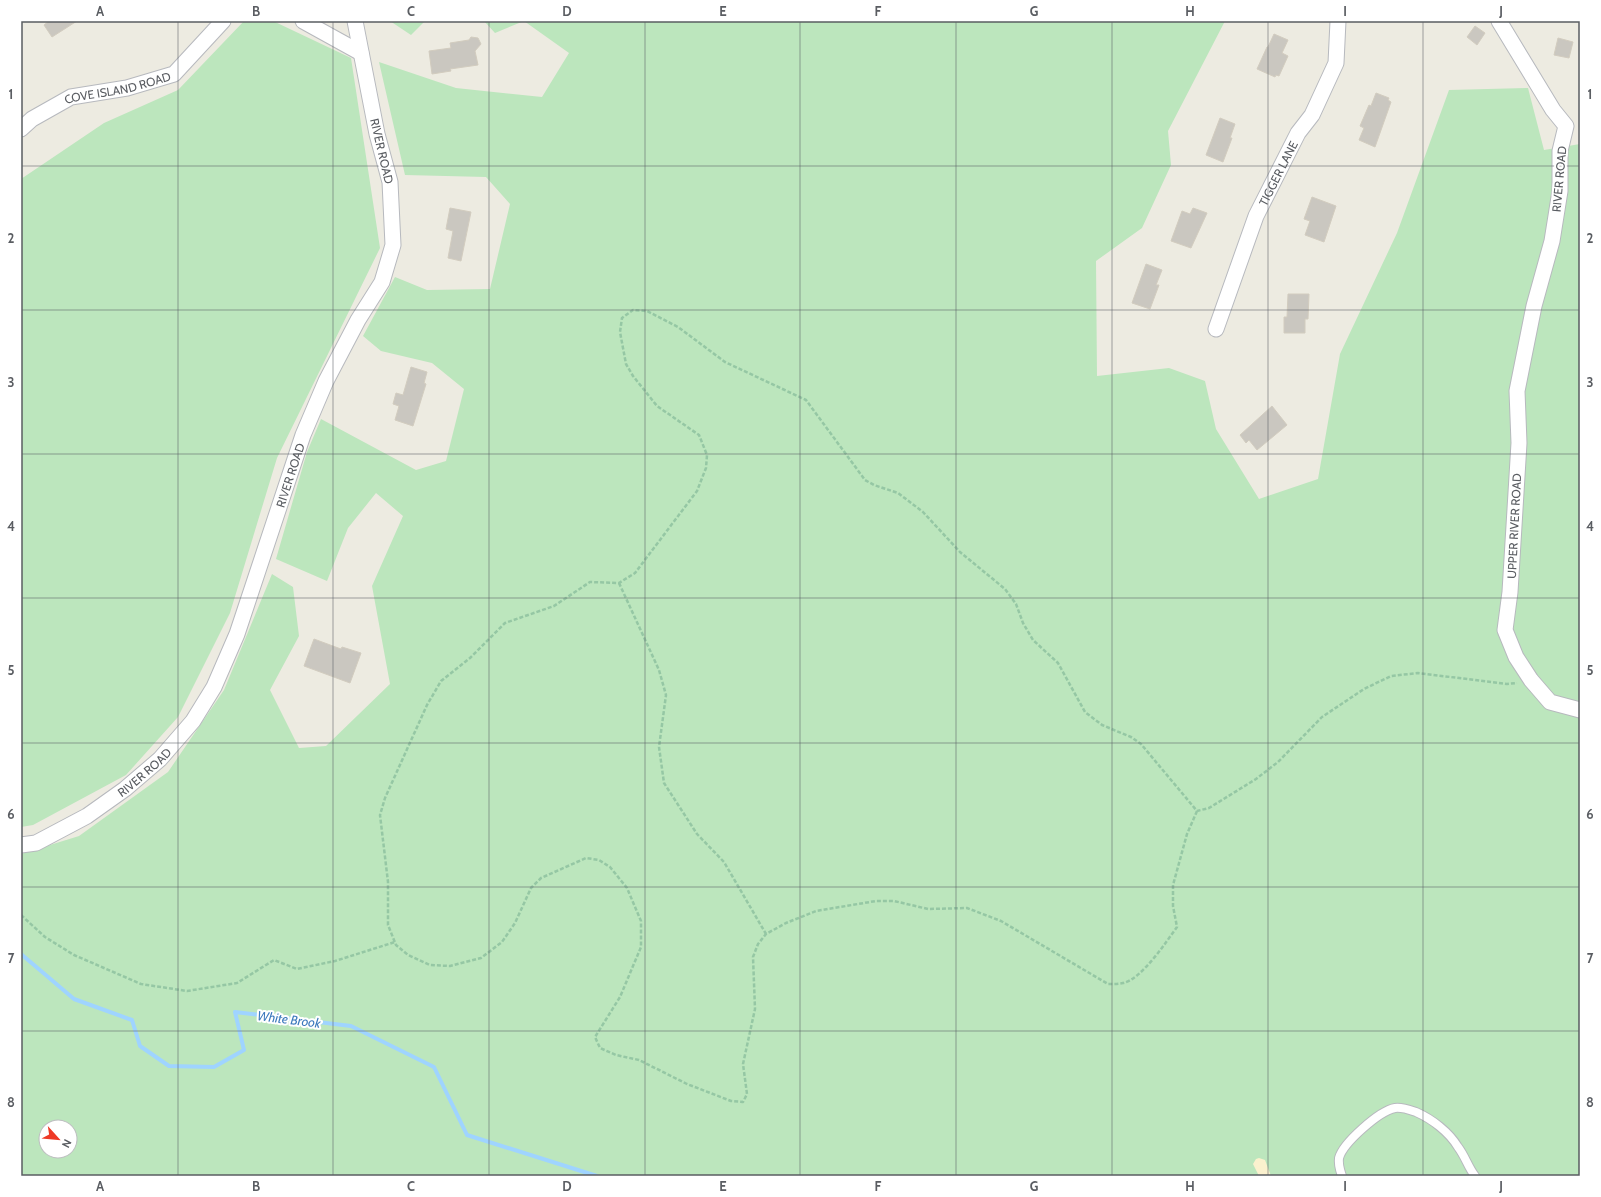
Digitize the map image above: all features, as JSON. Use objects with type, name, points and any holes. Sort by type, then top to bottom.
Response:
[{"type":"street","name":"COVE ISLAND ROAD","points":[[21,129],[32,119],[71,97],[127,88],[174,74],[223,21]]},
{"type":"street","points":[[303,21],[361,53]]},
{"type":"street","name":"RIVER ROAD","points":[[21,845],[36,843],[87,816],[125,789],[160,759],[193,720],[214,687],[237,634],[303,435],[326,381],[358,320],[382,282],[393,245],[390,182],[377,134],[355,21]]},
{"type":"street","name":"TIGGER LANE","points":[[1216,329],[1256,216],[1298,132],[1312,115],[1336,63],[1338,21]]},
{"type":"street","name":"RIVER ROAD","points":[[1499,21],[1553,110],[1566,126],[1560,151],[1560,191],[1552,241],[1534,306]]},
{"type":"street","name":"UPPER RIVER ROAD","points":[[1534,306],[1517,391],[1518,443],[1510,592],[1505,630],[1516,657],[1531,680],[1550,702],[1580,710]]},
{"type":"lane","points":[[1342,1176],[1338,1164],[1340,1156],[1353,1137],[1361,1129],[1387,1111],[1401,1108],[1420,1115],[1447,1133],[1459,1148],[1470,1170],[1475,1176]]},
{"type":"path","points":[[633,310],[647,311],[678,327],[725,362],[806,400],[865,480],[874,485],[898,493],[923,512],[960,552],[1005,589],[1016,604],[1023,623],[1033,640],[1058,664],[1085,712],[1102,725],[1131,737],[1141,744],[1197,811],[1187,834],[1173,885],[1173,906],[1177,927],[1153,959],[1132,979],[1124,983],[1108,984],[1001,921],[967,908],[928,909],[894,901],[876,901],[816,911],[786,923],[766,934],[758,944],[753,958],[755,1009],[743,1064],[747,1094],[743,1102],[731,1101],[687,1084],[639,1060],[616,1055],[600,1048],[595,1037],[620,997],[641,947],[641,921],[627,888],[610,867],[599,860],[586,858],[541,878],[531,888],[515,923],[502,942],[481,958],[450,966],[430,965],[408,955],[396,945],[388,925],[388,882],[380,815],[385,798],[427,705],[441,681],[470,658],[505,623],[554,606],[590,582],[619,583],[635,573],[697,492],[706,468],[707,455],[699,435],[657,406],[633,376],[626,364],[620,332],[622,318],[633,310]]},
{"type":"path","points":[[619,583],[659,670],[666,695],[660,746],[664,783],[697,834],[724,862],[766,934]]},
{"type":"path","points":[[1197,811],[1209,808],[1256,779],[1278,762],[1322,717],[1364,690],[1391,676],[1418,673],[1507,684],[1531,680]]},
{"type":"path","points":[[21,915],[45,937],[74,955],[141,984],[187,991],[237,983],[274,960],[297,969],[335,962],[395,942]]},
{"type":"green space","points":[[244,21],[273,21],[351,58],[380,248],[277,458],[230,613],[178,717],[126,775],[33,825],[21,827],[21,179],[104,123],[178,90]]},
{"type":"green space","points":[[390,21],[425,21],[411,35]]},
{"type":"green space","points":[[484,21],[524,21],[495,33]]},
{"type":"green space","points":[[524,21],[1225,21],[1168,131],[1171,165],[1142,228],[1096,261],[1097,376],[1169,368],[1205,381],[1216,429],[1259,499],[1318,479],[1340,354],[1397,233],[1449,90],[1528,88],[1544,150],[1580,144],[1580,1176],[21,1176],[21,854],[79,836],[168,772],[224,690],[272,574],[293,587],[299,636],[270,690],[299,748],[326,746],[390,684],[372,586],[403,516],[376,493],[348,528],[327,581],[276,559],[307,452],[321,419],[416,470],[446,461],[464,389],[432,363],[381,351],[363,336],[395,277],[427,290],[490,289],[510,204],[486,177],[405,175],[379,62],[456,88],[542,97],[569,53]]},
{"type":"sand","points":[[1259,1158],[1265,1160],[1271,1176],[1259,1176],[1253,1164],[1256,1159]]},
{"type":"building","points":[[49,21],[77,21],[52,37],[44,25]]},
{"type":"building","points":[[1475,26],[1485,33],[1477,45],[1467,37]]},
{"type":"building","points":[[1274,34],[1288,40],[1282,53],[1288,56],[1279,76],[1276,75],[1275,77],[1257,69]]},
{"type":"building","points":[[471,37],[478,38],[481,44],[475,51],[478,65],[450,69],[451,71],[432,74],[429,51],[451,48],[450,43],[469,40]]},
{"type":"building","points":[[1558,38],[1573,42],[1569,58],[1554,55]]},
{"type":"building","points":[[1376,93],[1389,98],[1388,100],[1391,102],[1375,147],[1359,140],[1364,128],[1360,126]]},
{"type":"building","points":[[1220,118],[1235,124],[1230,138],[1232,138],[1223,162],[1206,155]]},
{"type":"building","points":[[1312,197],[1336,206],[1324,242],[1305,235],[1310,221],[1304,219]]},
{"type":"building","points":[[450,208],[471,212],[461,261],[448,258],[453,231],[446,229]]},
{"type":"building","points":[[1193,208],[1207,213],[1191,248],[1171,241],[1182,211],[1190,214]]},
{"type":"building","points":[[1146,264],[1162,270],[1156,285],[1159,285],[1150,309],[1132,303]]},
{"type":"building","points":[[1288,294],[1309,294],[1308,319],[1305,319],[1305,333],[1284,333],[1284,317],[1287,317]]},
{"type":"building","points":[[411,367],[427,372],[424,383],[426,384],[413,426],[395,420],[399,406],[393,404],[396,393],[403,395]]},
{"type":"building","points":[[1272,406],[1287,425],[1257,450],[1249,440],[1246,443],[1240,435]]},
{"type":"building","points":[[314,639],[341,649],[342,647],[361,653],[350,683],[304,666]]},
{"type":"waterway","name":"White Brook","points":[[21,954],[74,999],[132,1020],[140,1046],[169,1066],[214,1067],[244,1050],[235,1012],[351,1026],[434,1067],[467,1135],[597,1176]]}]
